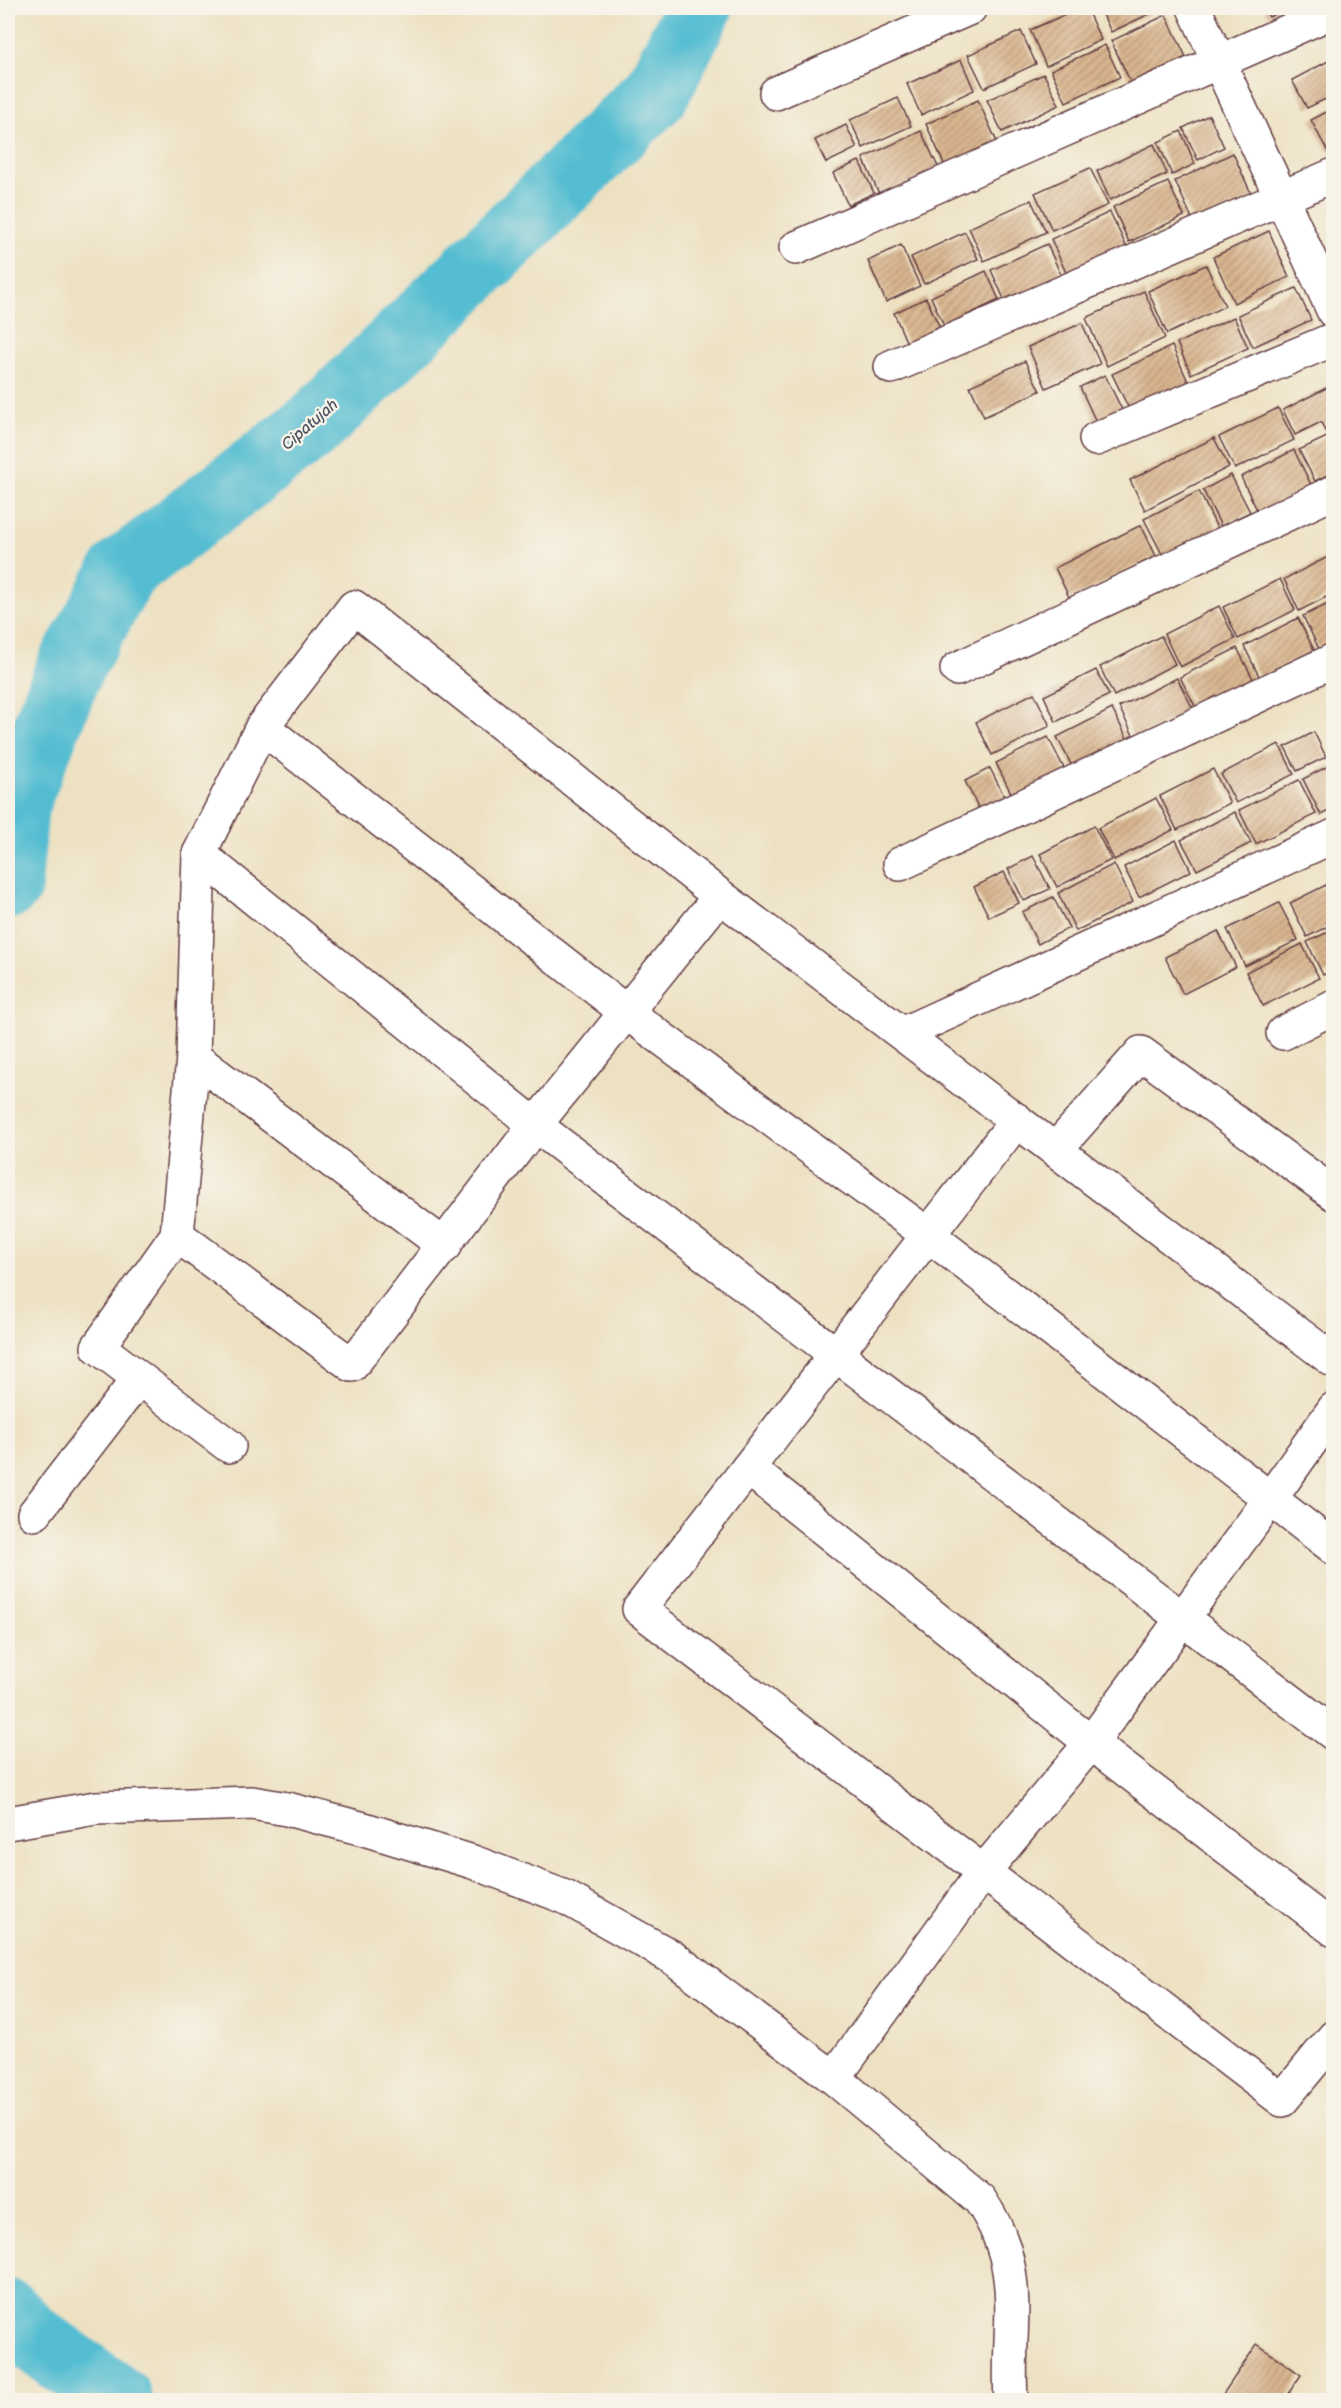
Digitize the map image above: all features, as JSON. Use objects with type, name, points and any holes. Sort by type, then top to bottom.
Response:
[{"type":"street","points":[[776,93],[970,8]]},
{"type":"street","points":[[1194,8],[1334,312]]},
{"type":"street","points":[[795,248],[1334,11]]},
{"type":"street","points":[[891,367],[1334,175]]},
{"type":"street","points":[[1096,439],[1334,339]]},
{"type":"street","points":[[957,669],[1334,492]]},
{"type":"street","points":[[229,1446],[98,1347],[177,1235],[194,1057],[200,854],[262,728],[354,607],[720,896],[1332,1356]]},
{"type":"street","points":[[900,864],[1330,670]]},
{"type":"street","points":[[262,728],[626,1012],[927,1234],[1334,1548]]},
{"type":"street","points":[[904,1033],[1334,836]]},
{"type":"street","points":[[200,854],[535,1125],[1334,1734]]},
{"type":"street","points":[[177,1235],[352,1365],[535,1125],[720,896]]},
{"type":"street","points":[[1283,1033],[1334,1007]]},
{"type":"street","points":[[1056,1149],[1141,1053],[1334,1194]]},
{"type":"street","points":[[194,1057],[445,1246]]},
{"type":"street","points":[[1017,1120],[639,1609],[1282,2100],[1334,2037]]},
{"type":"street","points":[[34,1514],[139,1378]]},
{"type":"street","points":[[834,2078],[984,1872],[1091,1743],[1272,1498],[1334,1409]]},
{"type":"street","points":[[748,1468],[1091,1743],[1334,1930]]},
{"type":"street","points":[[8,1823],[96,1808],[252,1803],[287,1809],[364,1829],[473,1862],[582,1905],[672,1957],[834,2078],[980,2200],[994,2221],[1007,2254],[1014,2316],[1009,2367],[1011,2400]]},
{"type":"building","points":[[1080,8],[1086,8],[1101,40],[1046,66],[1030,30]]},
{"type":"building","points":[[1100,8],[1162,8],[1111,32]]},
{"type":"building","points":[[1264,8],[1287,8],[1269,17]]},
{"type":"building","points":[[1166,15],[1186,57],[1131,83],[1111,41]]},
{"type":"building","points":[[1021,31],[1036,64],[984,88],[968,55]]},
{"type":"building","points":[[1105,45],[1120,77],[1066,102],[1051,70]]},
{"type":"building","points":[[1334,58],[1334,95],[1307,108],[1292,80]]},
{"type":"building","points":[[961,60],[974,90],[921,115],[907,84]]},
{"type":"building","points":[[1044,74],[1059,105],[1002,132],[987,100]]},
{"type":"building","points":[[898,98],[911,126],[863,148],[850,120]]},
{"type":"building","points":[[978,100],[1001,151],[949,175],[926,124]]},
{"type":"building","points":[[1334,108],[1334,149],[1328,152],[1311,120]]},
{"type":"building","points":[[1209,115],[1224,147],[1198,160],[1183,128]]},
{"type":"building","points":[[846,125],[857,148],[826,163],[815,140]]},
{"type":"building","points":[[921,131],[939,169],[880,196],[863,158]]},
{"type":"building","points":[[1181,131],[1195,164],[1172,175],[1158,142]]},
{"type":"building","points":[[1154,144],[1167,174],[1110,200],[1097,171]]},
{"type":"building","points":[[1233,153],[1253,198],[1195,225],[1175,181]]},
{"type":"building","points":[[859,161],[874,193],[848,205],[833,173]]},
{"type":"building","points":[[1090,168],[1108,205],[1052,230],[1035,193]]},
{"type":"building","points":[[1168,182],[1184,216],[1129,242],[1113,207]]},
{"type":"building","points":[[1031,200],[1046,232],[984,261],[969,228]]},
{"type":"building","points":[[1110,212],[1127,248],[1067,275],[1051,239]]},
{"type":"building","points":[[1269,231],[1289,277],[1234,303],[1213,257]]},
{"type":"building","points":[[965,232],[978,259],[924,284],[911,257]]},
{"type":"building","points":[[1047,244],[1065,284],[1009,310],[991,270]]},
{"type":"building","points":[[901,245],[920,286],[886,302],[868,261]]},
{"type":"building","points":[[1206,265],[1225,306],[1167,334],[1148,291]]},
{"type":"building","points":[[986,271],[999,300],[944,326],[931,297]]},
{"type":"building","points":[[1296,288],[1311,320],[1253,347],[1238,315]]},
{"type":"building","points":[[1144,291],[1165,338],[1107,366],[1086,318]]},
{"type":"building","points":[[926,298],[941,330],[908,346],[894,313]]},
{"type":"building","points":[[1234,317],[1248,348],[1191,374],[1177,343]]},
{"type":"building","points":[[1082,323],[1100,364],[1046,388],[1028,347]]},
{"type":"building","points":[[1172,346],[1190,386],[1131,413],[1112,374]]},
{"type":"building","points":[[1025,361],[1040,391],[984,417],[970,386]]},
{"type":"building","points":[[1105,375],[1123,412],[1097,424],[1080,387]]},
{"type":"building","points":[[1334,384],[1334,427],[1325,431],[1321,422],[1295,435],[1283,410]]},
{"type":"building","points":[[1278,408],[1294,440],[1235,469],[1219,437]]},
{"type":"building","points":[[1329,436],[1334,445],[1334,472],[1315,481],[1299,450]]},
{"type":"building","points":[[1214,438],[1229,467],[1145,510],[1130,480]]},
{"type":"building","points":[[1294,450],[1312,487],[1259,514],[1241,477]]},
{"type":"building","points":[[1231,475],[1250,512],[1221,526],[1203,490]]},
{"type":"building","points":[[1199,491],[1218,530],[1164,558],[1144,519]]},
{"type":"building","points":[[1141,525],[1156,556],[1070,599],[1055,568]]},
{"type":"building","points":[[1334,554],[1334,593],[1299,611],[1284,579]]},
{"type":"building","points":[[1280,579],[1295,610],[1238,639],[1223,607]]},
{"type":"building","points":[[1328,604],[1334,616],[1334,644],[1320,651],[1303,616]]},
{"type":"building","points":[[1219,606],[1235,639],[1180,667],[1164,634]]},
{"type":"building","points":[[1298,618],[1314,650],[1260,678],[1244,646]]},
{"type":"building","points":[[1161,636],[1175,664],[1114,696],[1100,667]]},
{"type":"building","points":[[1237,648],[1253,679],[1196,708],[1180,677]]},
{"type":"building","points":[[1096,670],[1109,695],[1056,722],[1044,696]]},
{"type":"building","points":[[1177,678],[1193,709],[1135,739],[1119,707]]},
{"type":"building","points":[[1034,693],[1050,726],[992,755],[976,722]]},
{"type":"building","points":[[1112,709],[1129,742],[1074,770],[1057,737]]},
{"type":"building","points":[[1314,732],[1326,757],[1297,771],[1285,747]]},
{"type":"building","points":[[1048,737],[1067,774],[1015,801],[996,763]]},
{"type":"building","points":[[1279,744],[1294,774],[1236,803],[1221,774]]},
{"type":"building","points":[[1330,765],[1334,772],[1334,808],[1321,815],[1303,779]]},
{"type":"building","points":[[990,768],[1008,804],[983,817],[965,781]]},
{"type":"building","points":[[1213,769],[1230,803],[1177,830],[1160,796]]},
{"type":"building","points":[[1299,780],[1316,814],[1256,844],[1239,810]]},
{"type":"building","points":[[1156,798],[1173,830],[1114,860],[1098,828]]},
{"type":"building","points":[[1235,812],[1251,843],[1197,870],[1181,840]]},
{"type":"building","points":[[1094,826],[1111,860],[1057,887],[1040,854]]},
{"type":"building","points":[[1176,840],[1191,871],[1139,897],[1124,867]]},
{"type":"building","points":[[1033,856],[1050,889],[1024,901],[1008,869]]},
{"type":"building","points":[[1114,864],[1133,902],[1076,931],[1058,893]]},
{"type":"building","points":[[1004,872],[1019,903],[989,917],[974,887]]},
{"type":"building","points":[[1334,881],[1334,923],[1307,937],[1290,903]]},
{"type":"building","points":[[1053,897],[1069,928],[1038,944],[1022,912]]},
{"type":"building","points":[[1279,903],[1298,940],[1245,966],[1227,929]]},
{"type":"building","points":[[1334,929],[1334,970],[1323,975],[1307,942]]},
{"type":"building","points":[[1218,931],[1236,967],[1183,994],[1165,957]]},
{"type":"building","points":[[1302,944],[1319,978],[1263,1006],[1246,972]]},
{"type":"building","points":[[1257,2344],[1301,2375],[1284,2400],[1219,2400]]},
{"type":"waterway","name":"Cipatujah","points":[[8,885],[15,805],[70,668],[124,570],[314,425],[656,93],[699,8]]},
{"type":"waterway","name":"Cipatujah","points":[[8,2313],[28,2334],[119,2400]]}]
